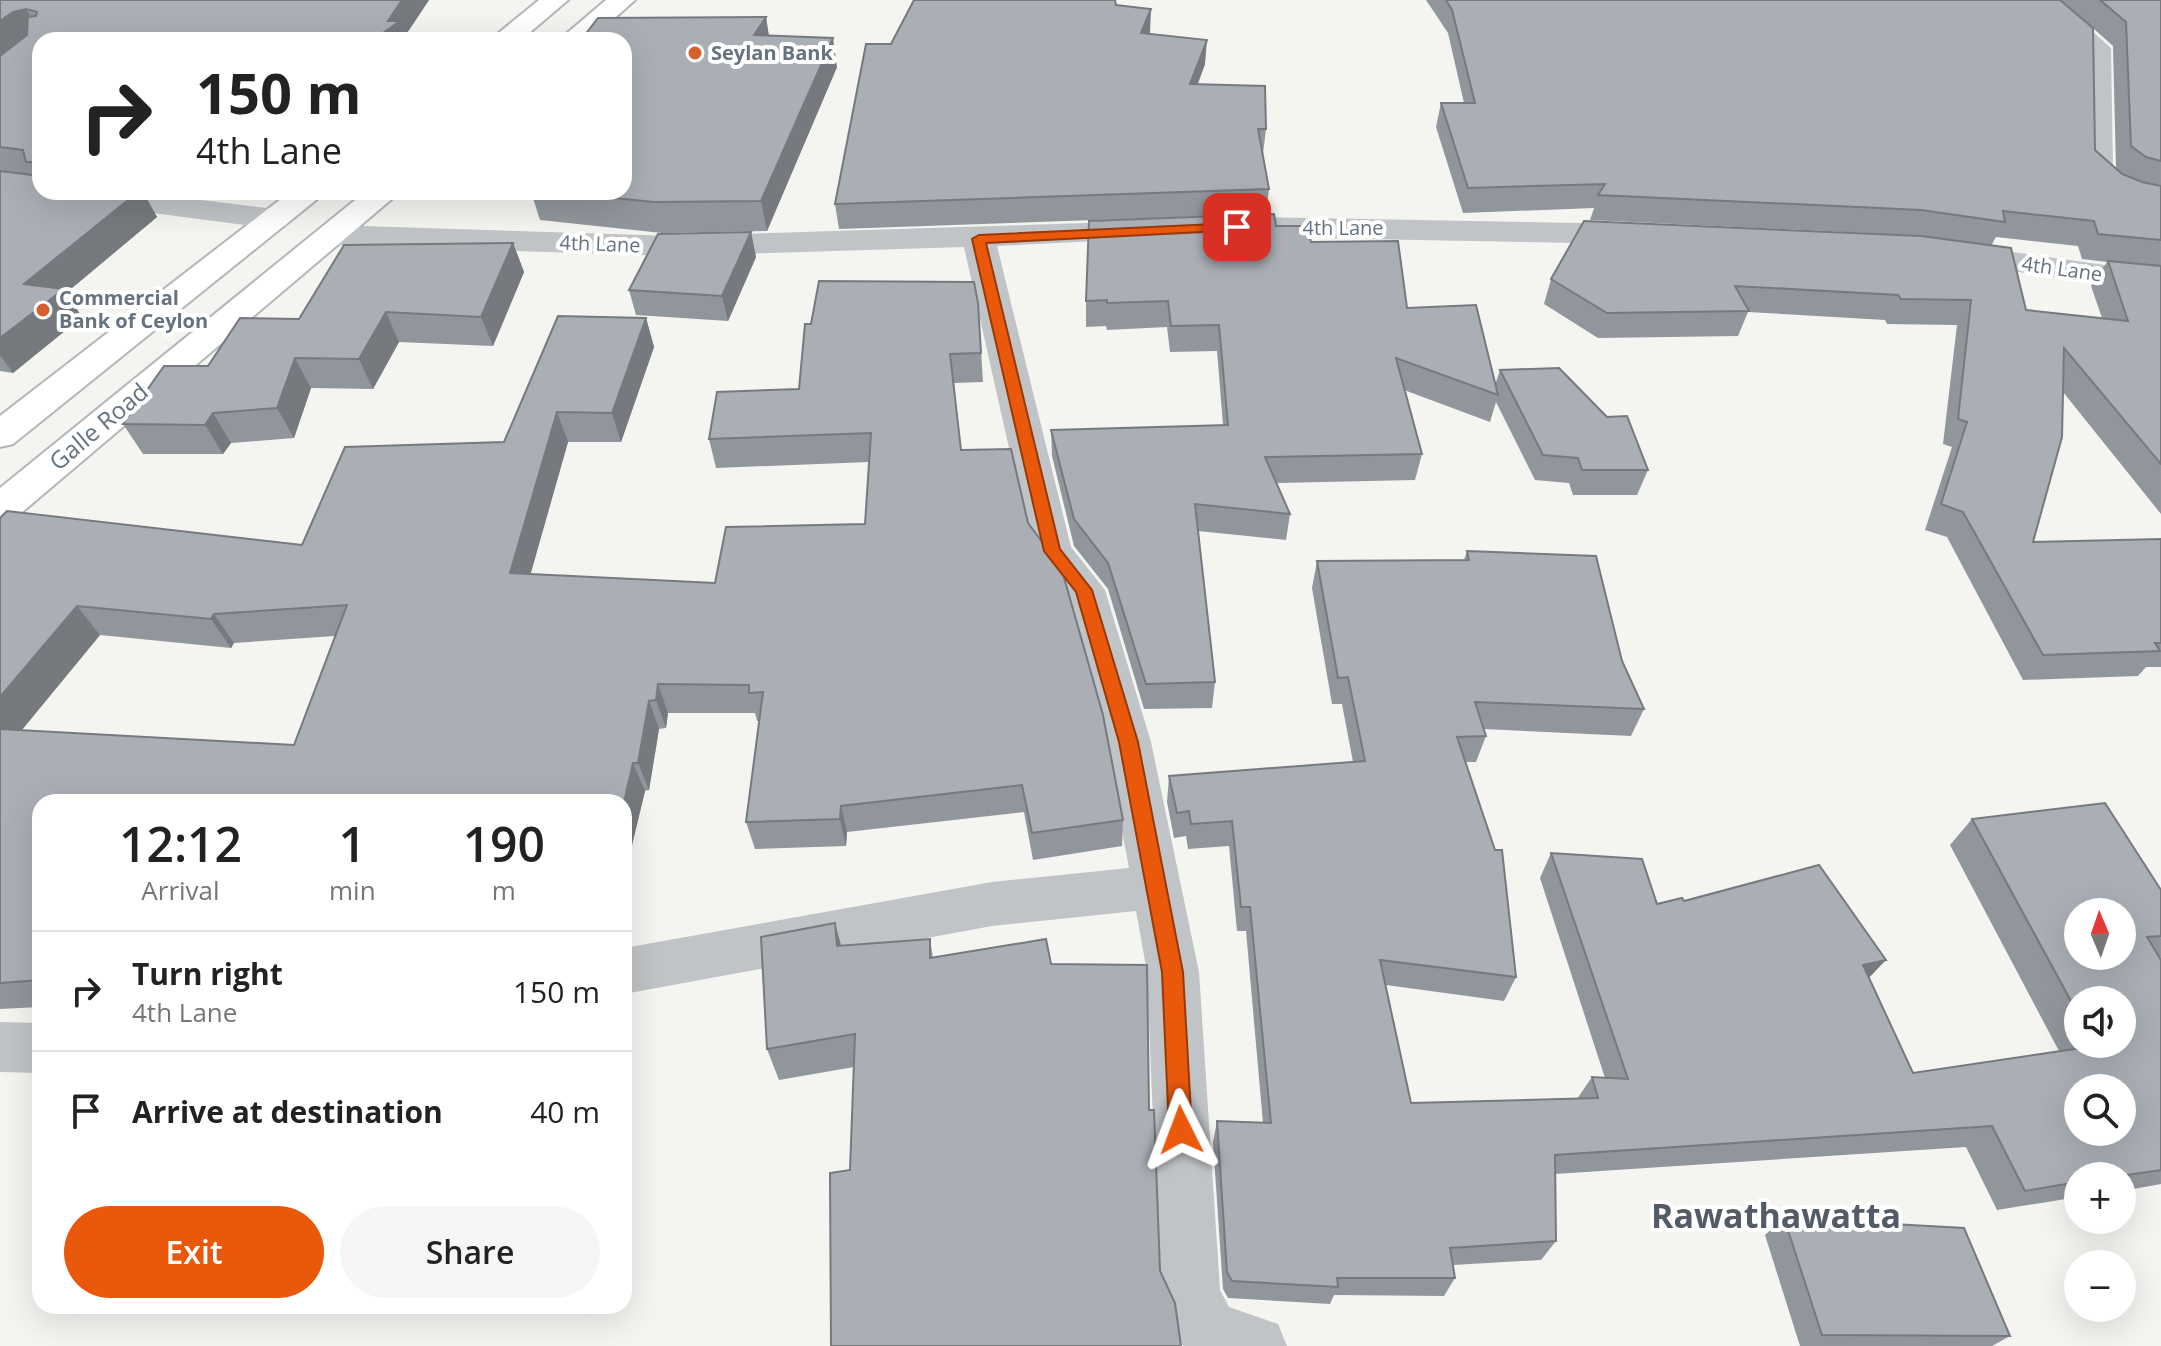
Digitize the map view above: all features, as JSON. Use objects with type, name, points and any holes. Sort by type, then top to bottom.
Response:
[{"type":"highway","points":[[514,32],[555,0]]},
{"type":"highway","points":[[583,32],[622,0]]},
{"type":"highway","points":[[0,435],[300,200]]},
{"type":"highway","name":"Galle Road","points":[[0,509],[374,200]]},
{"type":"street","points":[[2029,5],[2055,12],[2097,48],[2098,173],[2105,186],[2125,196],[2161,202]]},
{"type":"street","points":[[124,200],[275,219]]},
{"type":"street","name":"4th Lane","points":[[1222,228],[1429,228],[1665,235]]},
{"type":"street","name":"4th Lane","points":[[332,235],[674,246],[979,239],[1176,230]]},
{"type":"street","points":[[979,239],[1052,551],[1084,590],[1128,742],[1157,887],[1173,972],[1190,1295],[1209,1332],[1256,1346]]},
{"type":"street","name":"4th Lane","points":[[1923,250],[2147,280]]},
{"type":"street","points":[[2147,280],[2161,310]]},
{"type":"street","points":[[632,970],[992,904],[1157,887]]},
{"type":"street","points":[[0,1047],[32,1048]]},
{"type":"building","points":[[0,0],[402,0],[388,21],[400,21],[384,32],[32,32],[32,162],[26,162],[23,150],[0,147],[0,56],[27,35],[28,17],[36,16],[37,12],[26,9],[13,12],[0,21]]},
{"type":"building","points":[[914,0],[1115,0],[1116,5],[1151,9],[1141,33],[1207,40],[1190,84],[1265,86],[1266,129],[1258,129],[1269,189],[835,204],[866,44],[891,44]]},
{"type":"building","points":[[1446,0],[2060,0],[2093,28],[2095,150],[2122,174],[2161,186],[2161,240],[2098,234],[2094,221],[2003,211],[2005,222],[1921,210],[1598,195],[1605,184],[1468,188],[1441,103],[1475,103],[1452,10]]},
{"type":"building","points":[[2100,0],[2161,0],[2161,161],[2146,157],[2131,146],[2126,22]]},
{"type":"building","points":[[766,17],[754,35],[833,38],[761,201],[632,200],[632,32],[587,32],[598,18]]},
{"type":"building","points":[[0,171],[32,175],[32,200],[128,200],[24,284],[64,289],[0,338]]},
{"type":"building","points":[[1274,214],[1276,226],[1307,226],[1311,242],[1398,241],[1407,308],[1476,305],[1498,395],[1396,358],[1422,454],[1265,457],[1290,514],[1195,504],[1215,682],[1146,684],[1108,563],[1074,519],[1051,430],[1228,425],[1219,325],[1171,326],[1168,301],[1086,301],[1089,221]]},
{"type":"building","points":[[1584,221],[1921,236],[2011,248],[2026,310],[2128,321],[2108,261],[2161,266],[2161,464],[2064,348],[2062,437],[2033,542],[2161,539],[2161,643],[2155,643],[2160,651],[2043,655],[1963,512],[1941,504],[1967,422],[1958,419],[1971,300],[1901,299],[1898,295],[1735,286],[1749,311],[1607,313],[1551,279]]},
{"type":"building","points":[[751,232],[722,296],[629,290],[658,234]]},
{"type":"building","points":[[513,243],[481,317],[386,312],[359,359],[295,358],[277,408],[213,413],[205,425],[123,424],[164,366],[208,366],[240,318],[299,319],[344,245]]},
{"type":"building","points":[[819,281],[974,282],[981,353],[950,354],[961,450],[1011,449],[1028,523],[1061,567],[1103,715],[1123,820],[1032,833],[1022,785],[841,806],[840,819],[746,822],[763,692],[749,693],[749,685],[658,684],[656,700],[649,701],[638,763],[633,763],[626,794],[32,794],[32,981],[0,983],[0,729],[294,745],[347,605],[214,614],[211,619],[77,606],[0,697],[0,518],[7,511],[302,545],[345,447],[504,442],[558,316],[646,318],[612,413],[557,412],[510,573],[715,583],[726,527],[865,524],[871,433],[709,439],[717,392],[799,389],[805,324],[811,324]]},
{"type":"building","points":[[1559,368],[1607,417],[1627,416],[1648,470],[1582,470],[1578,458],[1543,455],[1500,370]]},
{"type":"building","points":[[1467,551],[1596,556],[1622,661],[1644,709],[1475,702],[1486,736],[1457,737],[1495,850],[1502,850],[1516,977],[1380,960],[1411,1103],[1598,1098],[1592,1077],[1628,1079],[1551,853],[1642,859],[1657,904],[1682,898],[1684,901],[1819,865],[1886,960],[1863,965],[1913,1073],[2064,1051],[2064,1058],[2136,1058],[2136,986],[2064,988],[1972,819],[2105,803],[2161,890],[2161,936],[2147,937],[2161,960],[2161,1170],[2136,1174],[2136,1162],[2064,1162],[2064,1184],[2025,1191],[1992,1126],[1555,1155],[1556,1241],[1450,1248],[1455,1278],[1337,1278],[1338,1287],[1232,1281],[1227,1272],[1217,1121],[1271,1123],[1250,907],[1241,907],[1232,821],[1191,824],[1189,811],[1177,813],[1169,776],[1365,761],[1348,677],[1338,678],[1317,561],[1469,560]]},
{"type":"building","points":[[835,923],[837,946],[930,939],[930,958],[1046,939],[1051,964],[1147,965],[1149,1110],[1154,1110],[1160,1271],[1175,1303],[1181,1346],[831,1346],[830,1173],[850,1170],[855,1034],[767,1049],[761,937]]},
{"type":"building","points":[[1784,1218],[1964,1228],[2010,1336],[1822,1335]]},
{"type":"place","name":"Seylan Bank","points":[[695,53]]},
{"type":"place","name":"Commercial Bank of Ceylon","points":[[43,310]]},
{"type":"district","name":"Rawathawatta","points":[[1776,1216]]},
{"type":"route","points":[[1181,1130],[1173,972],[1128,742],[1084,590],[1052,551],[979,239],[1237,227]]}]
